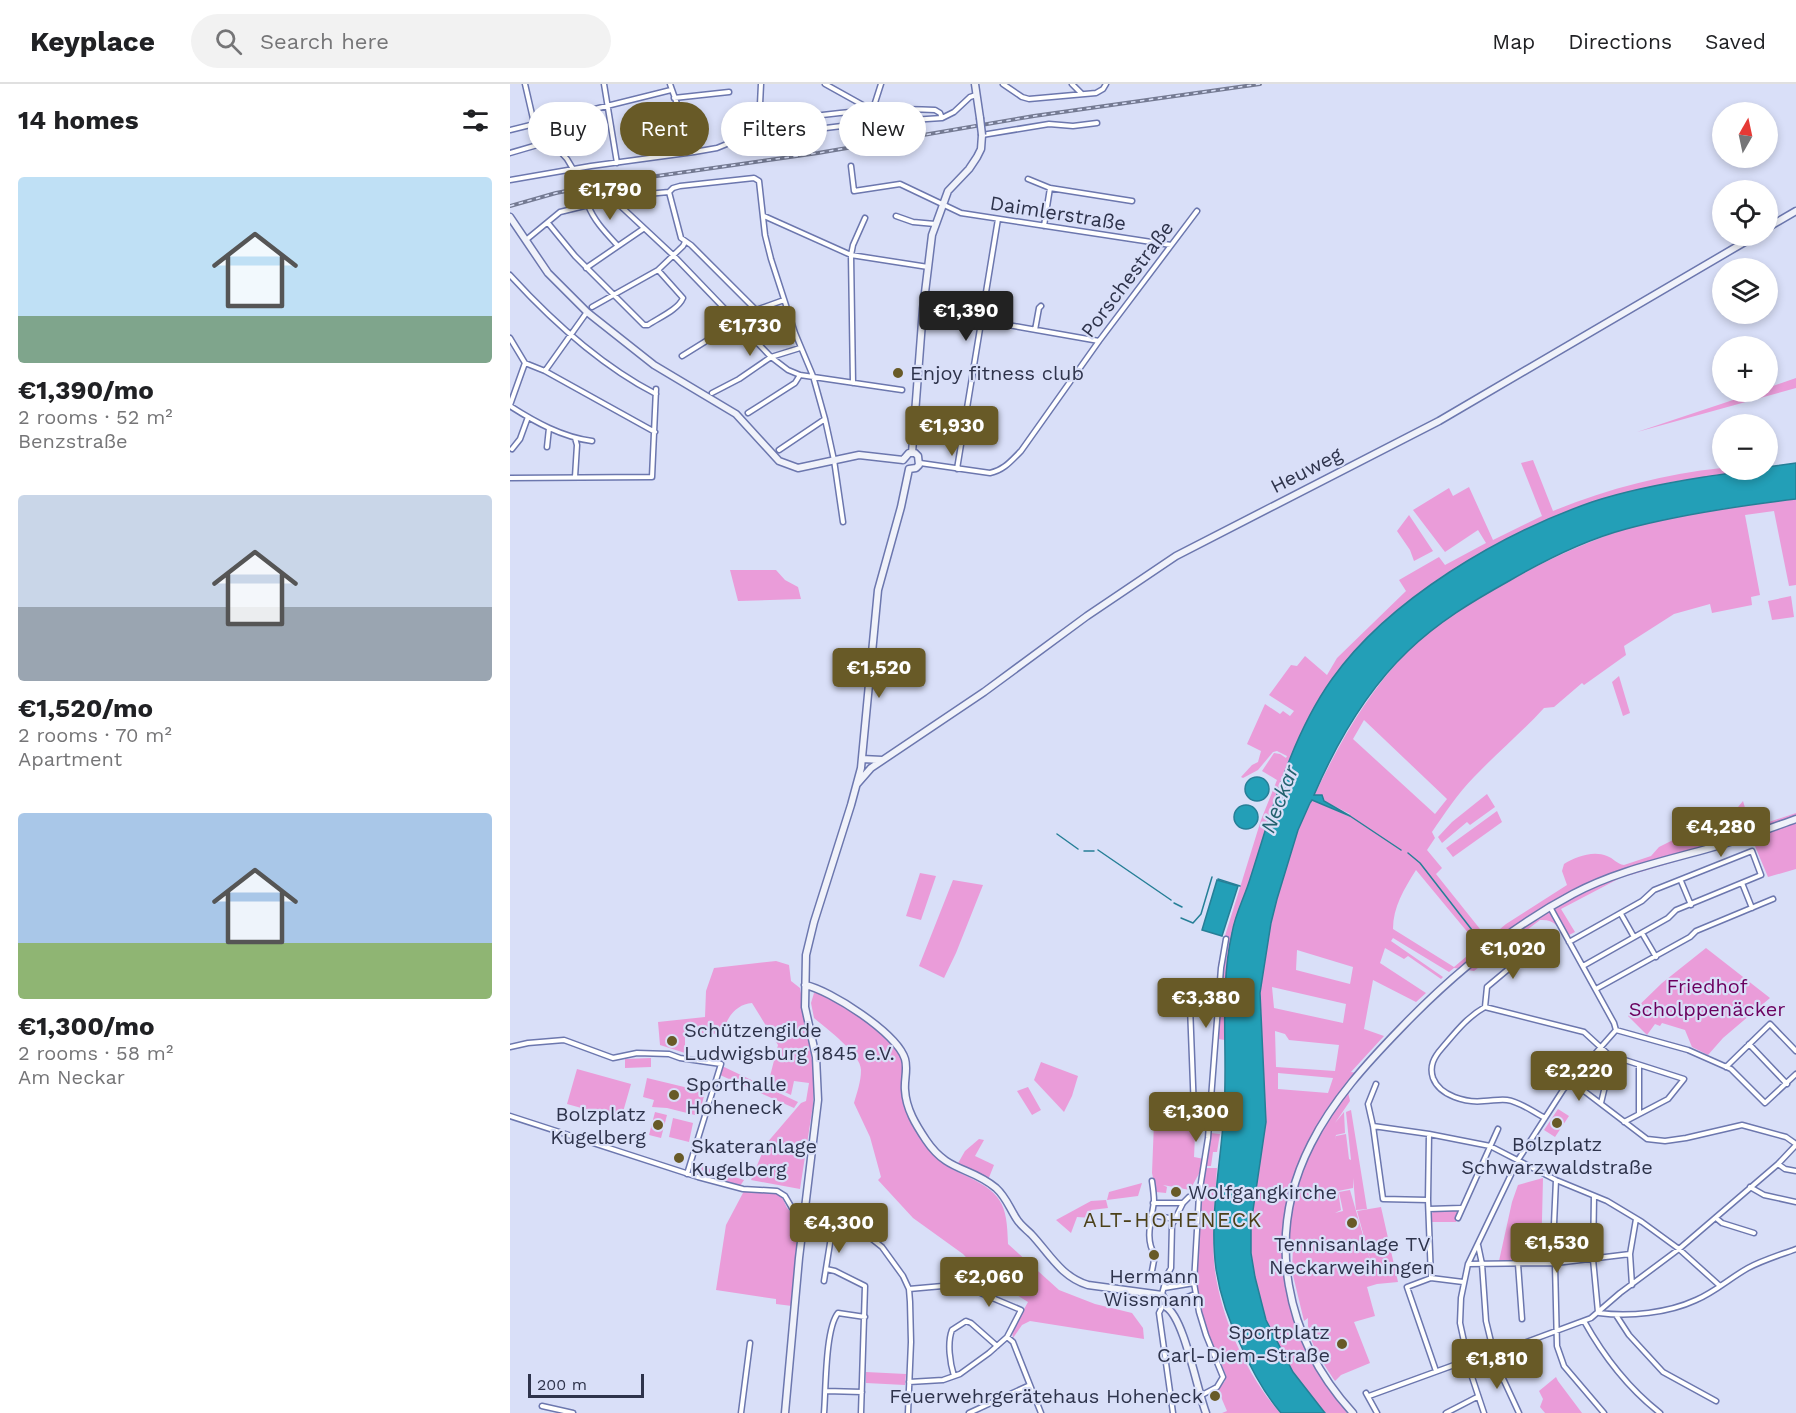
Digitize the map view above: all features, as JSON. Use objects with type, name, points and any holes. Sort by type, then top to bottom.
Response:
[{"type":"main road","points":[[912,453],[928,267],[935,224],[948,191],[969,169],[981,149],[982,135],[975,84]]},
{"type":"main road","points":[[1778,222],[1796,211]]},
{"type":"main road","points":[[510,217],[548,273],[654,365],[736,414],[779,461],[789,466],[803,468],[864,455],[903,460]]},
{"type":"main road","name":"Heuweg","points":[[857,784],[876,765],[984,692],[1087,616],[1176,556],[1439,421],[1738,246]]},
{"type":"main road","points":[[912,453],[918,456],[920,463],[916,468],[909,469],[905,467],[903,460],[907,454],[912,453]]},
{"type":"main road","points":[[785,1413],[804,1211],[818,1100],[816,1057],[805,1007],[809,942],[857,784],[862,759],[872,638],[880,579],[901,507],[909,469]]},
{"type":"main road","points":[[862,759],[878,761],[887,758]]},
{"type":"main road","points":[[862,759],[868,765],[876,765]]},
{"type":"main road","points":[[1353,1413],[1328,1383],[1305,1343],[1293,1309],[1287,1282],[1286,1249],[1289,1210],[1305,1157],[1315,1136],[1349,1086],[1421,1007],[1490,947],[1550,906],[1621,873],[1713,848],[1796,819]]},
{"type":"main road","points":[[805,985],[831,995],[873,1024],[896,1044],[904,1056],[906,1065],[905,1093],[910,1113],[935,1152],[945,1162],[977,1176],[1002,1193],[1020,1224],[1063,1271],[1077,1281],[1088,1285],[1163,1291],[1166,1307],[1170,1309],[1183,1332],[1206,1413]]},
{"type":"street","points":[[525,84],[529,102]]},
{"type":"street","points":[[604,84],[617,163]]},
{"type":"street","points":[[670,84],[675,102]]},
{"type":"street","points":[[761,84],[759,125],[839,112]]},
{"type":"street","points":[[825,84],[859,102]]},
{"type":"street","points":[[875,102],[881,84]]},
{"type":"street","points":[[1003,84],[1029,99],[1096,93],[1106,84]]},
{"type":"street","points":[[1072,84],[1082,94]]},
{"type":"street","points":[[609,105],[671,90]]},
{"type":"street","points":[[674,98],[729,92]]},
{"type":"street","points":[[709,149],[739,140],[775,134],[866,123],[942,118],[954,112],[965,100],[976,95]]},
{"type":"street","points":[[926,110],[935,110],[942,118]]},
{"type":"street","points":[[982,135],[1040,125],[1073,126],[1097,123]]},
{"type":"street","points":[[510,130],[528,125]]},
{"type":"street","points":[[510,153],[528,148]]},
{"type":"street","points":[[563,156],[573,169]]},
{"type":"street","points":[[510,180],[666,156]]},
{"type":"street","name":"Daimlerstraße","points":[[850,166],[854,191],[900,184],[962,213],[1171,245]]},
{"type":"street","points":[[526,241],[560,212],[613,199],[669,192],[680,186],[754,178],[759,181],[765,235],[784,300],[813,376],[825,419],[834,460],[843,522]]},
{"type":"street","points":[[1028,180],[1050,188],[1132,201]]},
{"type":"street","points":[[1044,226],[1050,188]]},
{"type":"street","points":[[669,192],[681,238],[691,245],[756,310]]},
{"type":"street","points":[[613,199],[674,256],[771,357],[788,370],[800,375],[902,390]]},
{"type":"street","points":[[588,205],[602,230],[618,246]]},
{"type":"street","name":"Porschestraße","points":[[920,463],[990,473],[1008,464],[1021,451],[1099,341],[1197,211]]},
{"type":"street","points":[[764,216],[851,255],[928,267]]},
{"type":"street","points":[[896,216],[913,222],[935,224]]},
{"type":"street","points":[[854,383],[851,255],[865,218]]},
{"type":"street","points":[[957,469],[998,219]]},
{"type":"street","points":[[548,223],[586,268],[644,325],[648,325],[681,303],[683,298],[658,270]]},
{"type":"street","points":[[586,268],[643,229]]},
{"type":"street","points":[[545,371],[590,310],[658,270],[685,242]]},
{"type":"street","points":[[510,275],[571,336],[618,371],[656,391],[652,477],[510,478]]},
{"type":"street","points":[[682,356],[756,310],[784,300]]},
{"type":"street","points":[[1035,330],[1041,306]]},
{"type":"street","points":[[980,320],[1099,341]]},
{"type":"street","points":[[510,338],[525,363],[545,371],[655,432]]},
{"type":"street","points":[[712,393],[739,379],[771,357],[801,348]]},
{"type":"street","points":[[525,363],[510,405],[549,428],[575,438],[592,441]]},
{"type":"street","points":[[748,413],[795,382],[800,375]]},
{"type":"street","points":[[512,449],[520,439],[528,417]]},
{"type":"street","points":[[779,450],[825,419]]},
{"type":"street","points":[[547,447],[549,428]]},
{"type":"street","points":[[575,438],[577,445],[575,477]]},
{"type":"street","points":[[1569,942],[1645,900],[1654,890],[1752,851],[1761,875],[1676,910],[1668,918],[1583,966]]},
{"type":"street","points":[[1681,880],[1691,904]]},
{"type":"street","points":[[1742,883],[1752,908]]},
{"type":"street","points":[[1596,989],[1656,957],[1696,931],[1773,900]]},
{"type":"street","points":[[1550,906],[1616,1030]]},
{"type":"street","points":[[1621,914],[1634,937]]},
{"type":"street","points":[[1642,933],[1656,957]]},
{"type":"street","points":[[1200,1396],[1217,1387],[1223,1377],[1206,1335],[1194,1283],[1199,1192],[1205,1166],[1221,968],[1226,939]]},
{"type":"street","points":[[1538,952],[1512,966],[1487,987],[1485,1007],[1466,1021],[1436,1056],[1431,1070],[1436,1084],[1442,1091],[1457,1098],[1472,1101],[1512,1101],[1545,1118]]},
{"type":"street","points":[[1190,1006],[1194,1111],[1196,1116],[1209,1123]]},
{"type":"street","points":[[1485,1007],[1584,1032],[1612,1057],[1684,1079],[1668,1099],[1623,1122]]},
{"type":"street","points":[[1726,1067],[1770,1024],[1796,1052]]},
{"type":"street","points":[[1484,1413],[1469,1367],[1460,1314],[1463,1281],[1468,1264],[1518,1160],[1571,1081],[1616,1030]]},
{"type":"street","points":[[1616,1030],[1688,1050],[1731,1069],[1765,1103],[1796,1074]]},
{"type":"street","points":[[510,1047],[564,1040],[613,1058],[637,1053],[669,1054],[680,1058],[721,1064],[687,1174]]},
{"type":"street","points":[[1749,1044],[1787,1084]]},
{"type":"street","points":[[1601,1103],[1612,1057]]},
{"type":"street","points":[[1640,1066],[1640,1113]]},
{"type":"street","points":[[1469,1367],[1488,1361],[1493,1355],[1584,1321],[1599,1313],[1716,1218],[1778,1164],[1796,1145],[1786,1137],[1742,1125],[1686,1138],[1665,1141],[1647,1139],[1571,1081]]},
{"type":"street","points":[[1376,1084],[1368,1104],[1383,1199],[1428,1200]]},
{"type":"street","points":[[510,1116],[687,1174],[743,1189],[777,1191],[785,1196],[792,1208],[837,1217],[871,1237],[894,1263],[909,1289],[911,1334],[908,1413]]},
{"type":"street","points":[[1373,1126],[1490,1146],[1636,1219],[1679,1249],[1720,1286]]},
{"type":"street","points":[[1458,1218],[1498,1129]]},
{"type":"street","points":[[1429,1134],[1428,1200],[1431,1278]]},
{"type":"street","points":[[1778,1164],[1785,1169],[1796,1171]]},
{"type":"street","points":[[1556,1180],[1557,1346],[1564,1365],[1604,1413]]},
{"type":"street","points":[[1152,1181],[1154,1203],[1150,1238],[1151,1248],[1155,1255],[1152,1271]]},
{"type":"street","points":[[1750,1187],[1764,1195],[1796,1202]]},
{"type":"street","points":[[1163,1291],[1171,1268],[1172,1224],[1183,1203],[1199,1192]]},
{"type":"street","points":[[1594,1196],[1593,1259],[1599,1313]]},
{"type":"street","points":[[1154,1203],[1183,1203]]},
{"type":"street","points":[[1429,1209],[1461,1208]]},
{"type":"street","points":[[1151,1215],[1176,1219]]},
{"type":"street","points":[[1716,1218],[1722,1223],[1754,1233]]},
{"type":"street","points":[[1632,1285],[1630,1254],[1636,1219]]},
{"type":"street","points":[[824,1281],[831,1237]]},
{"type":"street","points":[[1478,1245],[1482,1264],[1486,1321],[1493,1355],[1519,1413]]},
{"type":"street","points":[[1599,1313],[1616,1315],[1663,1310],[1688,1304],[1754,1266],[1796,1249]]},
{"type":"street","points":[[1468,1264],[1556,1263],[1630,1254]]},
{"type":"street","points":[[1518,1264],[1522,1319]]},
{"type":"street","points":[[826,1269],[865,1286],[861,1413]]},
{"type":"street","points":[[1436,1371],[1407,1287],[1431,1278],[1463,1281]]},
{"type":"street","points":[[1163,1291],[1194,1283]]},
{"type":"street","points":[[909,1289],[964,1286],[1021,1310],[1007,1337],[954,1376],[931,1382],[909,1382]]},
{"type":"street","points":[[1173,1413],[1165,1342],[1159,1316],[1161,1308],[1196,1294]]},
{"type":"street","points":[[824,1413],[834,1317],[838,1313],[865,1317]]},
{"type":"street","points":[[1616,1315],[1629,1335],[1663,1372],[1716,1401]]},
{"type":"street","points":[[954,1376],[950,1352],[952,1329],[966,1321],[996,1346]]},
{"type":"street","points":[[1584,1321],[1611,1364],[1633,1390],[1660,1413]]},
{"type":"street","points":[[1007,1337],[1013,1342],[1041,1413]]},
{"type":"street","points":[[741,1413],[750,1343]]},
{"type":"street","points":[[1377,1413],[1368,1395],[1468,1360]]},
{"type":"street","points":[[969,1413],[1030,1385]]},
{"type":"street","points":[[826,1391],[862,1392]]},
{"type":"street","points":[[1446,1413],[1478,1397]]},
{"type":"street","points":[[542,1406],[573,1413]]},
{"type":"green space","points":[[1796,378],[1796,388],[1778,393],[1778,384]]},
{"type":"green space","points":[[1727,402],[1745,402],[1637,432]]},
{"type":"green space","points":[[1533,460],[1553,511],[1615,489],[1657,478],[1712,469],[1712,476],[1671,482],[1594,502],[1535,525],[1444,575],[1367,637],[1316,704],[1275,797],[1232,931],[1227,966],[1225,1040],[1218,1039],[1218,966],[1224,939],[1261,820],[1277,780],[1262,771],[1274,753],[1286,758],[1287,756],[1277,751],[1273,752],[1258,770],[1243,778],[1241,777],[1252,765],[1258,762],[1261,751],[1247,744],[1265,704],[1280,714],[1283,711],[1290,716],[1294,711],[1269,695],[1291,665],[1297,666],[1305,656],[1327,675],[1337,658],[1406,591],[1399,580],[1439,557],[1445,565],[1486,543],[1478,530],[1445,552],[1413,510],[1449,488],[1453,496],[1469,487],[1493,540],[1542,516],[1521,463]]},
{"type":"green space","points":[[1796,499],[1796,585],[1789,586],[1774,511],[1745,515],[1760,595],[1751,597],[1752,605],[1712,613],[1710,604],[1674,614],[1624,646],[1626,655],[1584,685],[1582,683],[1554,707],[1544,708],[1474,777],[1457,796],[1432,832],[1435,838],[1427,850],[1442,868],[1436,874],[1488,939],[1506,924],[1567,885],[1562,871],[1564,864],[1568,861],[1584,855],[1602,854],[1624,865],[1651,856],[1659,847],[1687,833],[1691,844],[1719,830],[1743,801],[1751,828],[1796,813],[1796,869],[1768,877],[1752,839],[1620,878],[1561,909],[1575,932],[1565,937],[1555,924],[1540,920],[1474,971],[1454,968],[1449,972],[1393,938],[1391,941],[1443,977],[1441,979],[1408,956],[1404,959],[1385,948],[1380,963],[1426,993],[1416,1002],[1373,980],[1364,1029],[1384,1036],[1351,1072],[1357,1073],[1306,1149],[1297,1170],[1288,1203],[1283,1260],[1287,1292],[1298,1330],[1314,1366],[1347,1413],[1325,1413],[1293,1372],[1266,1320],[1251,1253],[1251,1224],[1266,1122],[1260,993],[1271,923],[1298,830],[1312,800],[1348,816],[1350,814],[1314,796],[1324,776],[1354,720],[1378,685],[1407,652],[1427,634],[1472,602],[1557,557],[1622,530],[1686,514]],"holes":[[[1364,720],[1447,799],[1435,814],[1353,739]],[[1416,870],[1479,946],[1454,967],[1393,929],[1397,906]],[[1297,950],[1353,967],[1350,984],[1296,970]],[[1272,987],[1346,1004],[1343,1023],[1274,1008]],[[1275,1031],[1285,1034],[1289,1040],[1339,1045],[1335,1071],[1276,1067]],[[1278,1073],[1333,1078],[1328,1093],[1278,1089]]]},
{"type":"green space","points":[[1409,515],[1433,551],[1414,561],[1410,550],[1397,531]]},
{"type":"green space","points":[[730,570],[776,570],[785,580],[798,587],[801,599],[738,601]]},
{"type":"green space","points":[[1791,596],[1794,617],[1772,620],[1768,601]]},
{"type":"green space","points":[[1619,676],[1630,713],[1623,716],[1612,682]]},
{"type":"green space","points":[[1487,794],[1495,807],[1470,825],[1467,822],[1442,843],[1438,837],[1452,822]]},
{"type":"green space","points":[[1497,811],[1502,822],[1453,857],[1446,848]]},
{"type":"green space","points":[[920,873],[936,876],[921,920],[906,916]]},
{"type":"green space","points":[[953,880],[983,885],[944,978],[919,966]]},
{"type":"green space","name":"Friedhof Scholppenäcker","points":[[1706,948],[1770,998],[1723,1038],[1708,1055],[1692,1047],[1685,1030],[1662,1023],[1660,1026],[1655,1024],[1647,1035],[1628,1016],[1662,983]]},
{"type":"green space","points":[[776,961],[789,965],[791,981],[800,988],[813,1066],[813,1105],[800,1189],[751,1180],[766,1144],[801,1103],[806,1101],[809,1083],[794,1081],[791,1095],[768,1084],[778,1045],[752,1003],[741,1006],[732,1013],[723,1034],[685,1033],[685,1053],[660,1045],[658,1022],[705,1017],[706,991],[714,968]]},
{"type":"green space","points":[[818,992],[875,1027],[899,1050],[905,1065],[908,1106],[917,1128],[939,1160],[986,1187],[1000,1200],[1006,1218],[1008,1244],[1059,1290],[1095,1304],[1132,1313],[1143,1328],[1144,1339],[1030,1321],[1022,1325],[1013,1338],[1012,1331],[1028,1302],[980,1272],[963,1254],[913,1218],[878,1180],[881,1177],[870,1137],[854,1103],[860,1079],[860,1064],[850,1049],[814,1018],[811,1003],[814,993]]},
{"type":"green space","points":[[651,1058],[651,1067],[625,1068],[625,1059]]},
{"type":"green space","points":[[1041,1062],[1078,1076],[1064,1112],[1034,1080]]},
{"type":"green space","points":[[722,1066],[798,1102],[794,1108],[720,1075]]},
{"type":"green space","points":[[577,1069],[631,1084],[621,1119],[567,1104]]},
{"type":"green space","name":"Sporthalle Hoheneck","points":[[647,1078],[705,1092],[699,1116],[667,1108],[652,1107],[654,1100],[643,1097]]},
{"type":"green space","points":[[1028,1087],[1041,1110],[1032,1115],[1017,1091]]},
{"type":"green space","points":[[1348,1092],[1350,1101],[1335,1123],[1344,1112],[1345,1133],[1336,1135],[1335,1140],[1336,1136],[1346,1134],[1351,1160],[1346,1112],[1351,1110],[1367,1209],[1356,1210],[1353,1178],[1353,1188],[1338,1191],[1341,1210],[1335,1213],[1343,1211],[1339,1192],[1350,1190],[1373,1270],[1357,1211],[1381,1207],[1398,1282],[1367,1287],[1375,1316],[1354,1322],[1370,1363],[1341,1375],[1335,1381],[1312,1343],[1308,1318],[1304,1321],[1292,1271],[1293,1246],[1289,1250],[1290,1226],[1298,1185],[1305,1166],[1323,1130]]},
{"type":"green space","name":"Bolzplatz Schwarzwaldstraße","points":[[1558,1109],[1569,1116],[1555,1137],[1544,1130]]},
{"type":"green space","points":[[655,1112],[667,1115],[661,1138],[649,1135]]},
{"type":"green space","points":[[673,1118],[693,1123],[689,1142],[669,1137]]},
{"type":"green space","points":[[1154,1122],[1192,1124],[1192,1135],[1195,1136],[1194,1157],[1204,1159],[1202,1168],[1190,1190],[1163,1185],[1167,1187],[1166,1193],[1156,1192],[1152,1173]]},
{"type":"green space","points":[[1211,1133],[1220,1134],[1217,1152],[1213,1152],[1211,1166],[1206,1166]]},
{"type":"green space","points":[[979,1139],[984,1140],[975,1156],[994,1165],[988,1180],[957,1165],[965,1151]]},
{"type":"green space","points":[[692,1163],[744,1180],[740,1186],[690,1172]]},
{"type":"green space","points":[[1205,1168],[1217,1168],[1213,1245],[1215,1271],[1223,1309],[1247,1365],[1280,1413],[1222,1413],[1227,1411],[1218,1390],[1225,1381],[1226,1375],[1203,1318],[1196,1275],[1198,1221]]},
{"type":"green space","points":[[1543,1178],[1541,1261],[1524,1261],[1523,1252],[1513,1251],[1512,1260],[1499,1261],[1518,1185]]},
{"type":"green space","points":[[1142,1183],[1138,1196],[1107,1200],[1109,1192]]},
{"type":"green space","points":[[744,1191],[775,1193],[782,1197],[787,1208],[798,1219],[792,1306],[776,1304],[776,1299],[716,1290],[726,1225]]},
{"type":"green space","points":[[1106,1200],[1108,1208],[1091,1210],[1092,1218],[1077,1217],[1071,1233],[1056,1220],[1091,1201]]},
{"type":"green space","points":[[1458,1210],[1456,1222],[1432,1222],[1434,1211]]},
{"type":"green space","points":[[866,1372],[906,1374],[905,1385],[866,1383]]},
{"type":"green space","points":[[1556,1377],[1582,1413],[1545,1413],[1540,1407],[1543,1399],[1539,1391]]},
{"type":"water","name":"Neckar","points":[[1796,463],[1796,499],[1689,515],[1611,534],[1551,558],[1469,604],[1431,631],[1393,666],[1366,700],[1332,756],[1314,795],[1322,795],[1324,801],[1350,816],[1312,800],[1310,803],[1298,830],[1277,899],[1260,993],[1266,1122],[1251,1224],[1251,1253],[1266,1320],[1293,1372],[1325,1413],[1281,1413],[1259,1382],[1238,1339],[1223,1300],[1216,1269],[1214,1230],[1224,1111],[1226,977],[1235,919],[1293,750],[1317,702],[1332,679],[1356,650],[1415,596],[1449,572],[1521,532],[1592,502],[1661,484],[1712,476],[1712,480],[1778,480],[1778,465]]},
{"type":"water","points":[[1257,777],[1262,778],[1268,784],[1268,794],[1262,800],[1257,801],[1252,800],[1246,794],[1245,789],[1246,784],[1252,778]]},
{"type":"water","points":[[1246,805],[1254,809],[1258,817],[1254,825],[1246,829],[1238,825],[1234,817],[1238,809]]},
{"type":"water","points":[[1217,880],[1238,886],[1222,936],[1202,930]]},
{"type":"waterway","points":[[1350,816],[1401,850]]},
{"type":"waterway","points":[[1057,834],[1078,849]]},
{"type":"waterway","points":[[1098,850],[1171,900]]},
{"type":"waterway","points":[[1084,851],[1094,851]]},
{"type":"waterway","points":[[1408,853],[1420,863],[1479,939]]},
{"type":"waterway","points":[[1181,918],[1193,923],[1201,914],[1212,877]]},
{"type":"waterway","points":[[1218,879],[1240,886]]},
{"type":"waterway","points":[[1174,903],[1182,907]]},
{"type":"railway","points":[[510,206],[556,193],[608,183],[818,153],[1034,116],[1260,84]]},
{"type":"place","name":"Enjoy fitness club","points":[[898,373]]},
{"type":"place","name":"Schützengilde Ludwigsburg 1845 e.V.","points":[[672,1041]]},
{"type":"place","name":"Sporthalle Hoheneck","points":[[674,1095]]},
{"type":"place","name":"Bolzplatz Schwarzwaldstraße","points":[[1557,1123]]},
{"type":"place","name":"Bolzplatz Kugelberg","points":[[658,1125]]},
{"type":"place","name":"Skateranlage Kugelberg","points":[[679,1158]]},
{"type":"place","name":"Wolfgangkirche","points":[[1176,1192]]},
{"type":"place","name":"Tennisanlage TV Neckarweihingen","points":[[1352,1223]]},
{"type":"place","name":"Hermann Wissmann","points":[[1154,1255]]},
{"type":"place","name":"Sportplatz Carl-Diem-Straße","points":[[1342,1344]]},
{"type":"place","name":"Feuerwehrgerätehaus Hoheneck","points":[[1215,1396]]},
{"type":"district","name":"ALT-HOHENECK","points":[[1173,1219]]}]
